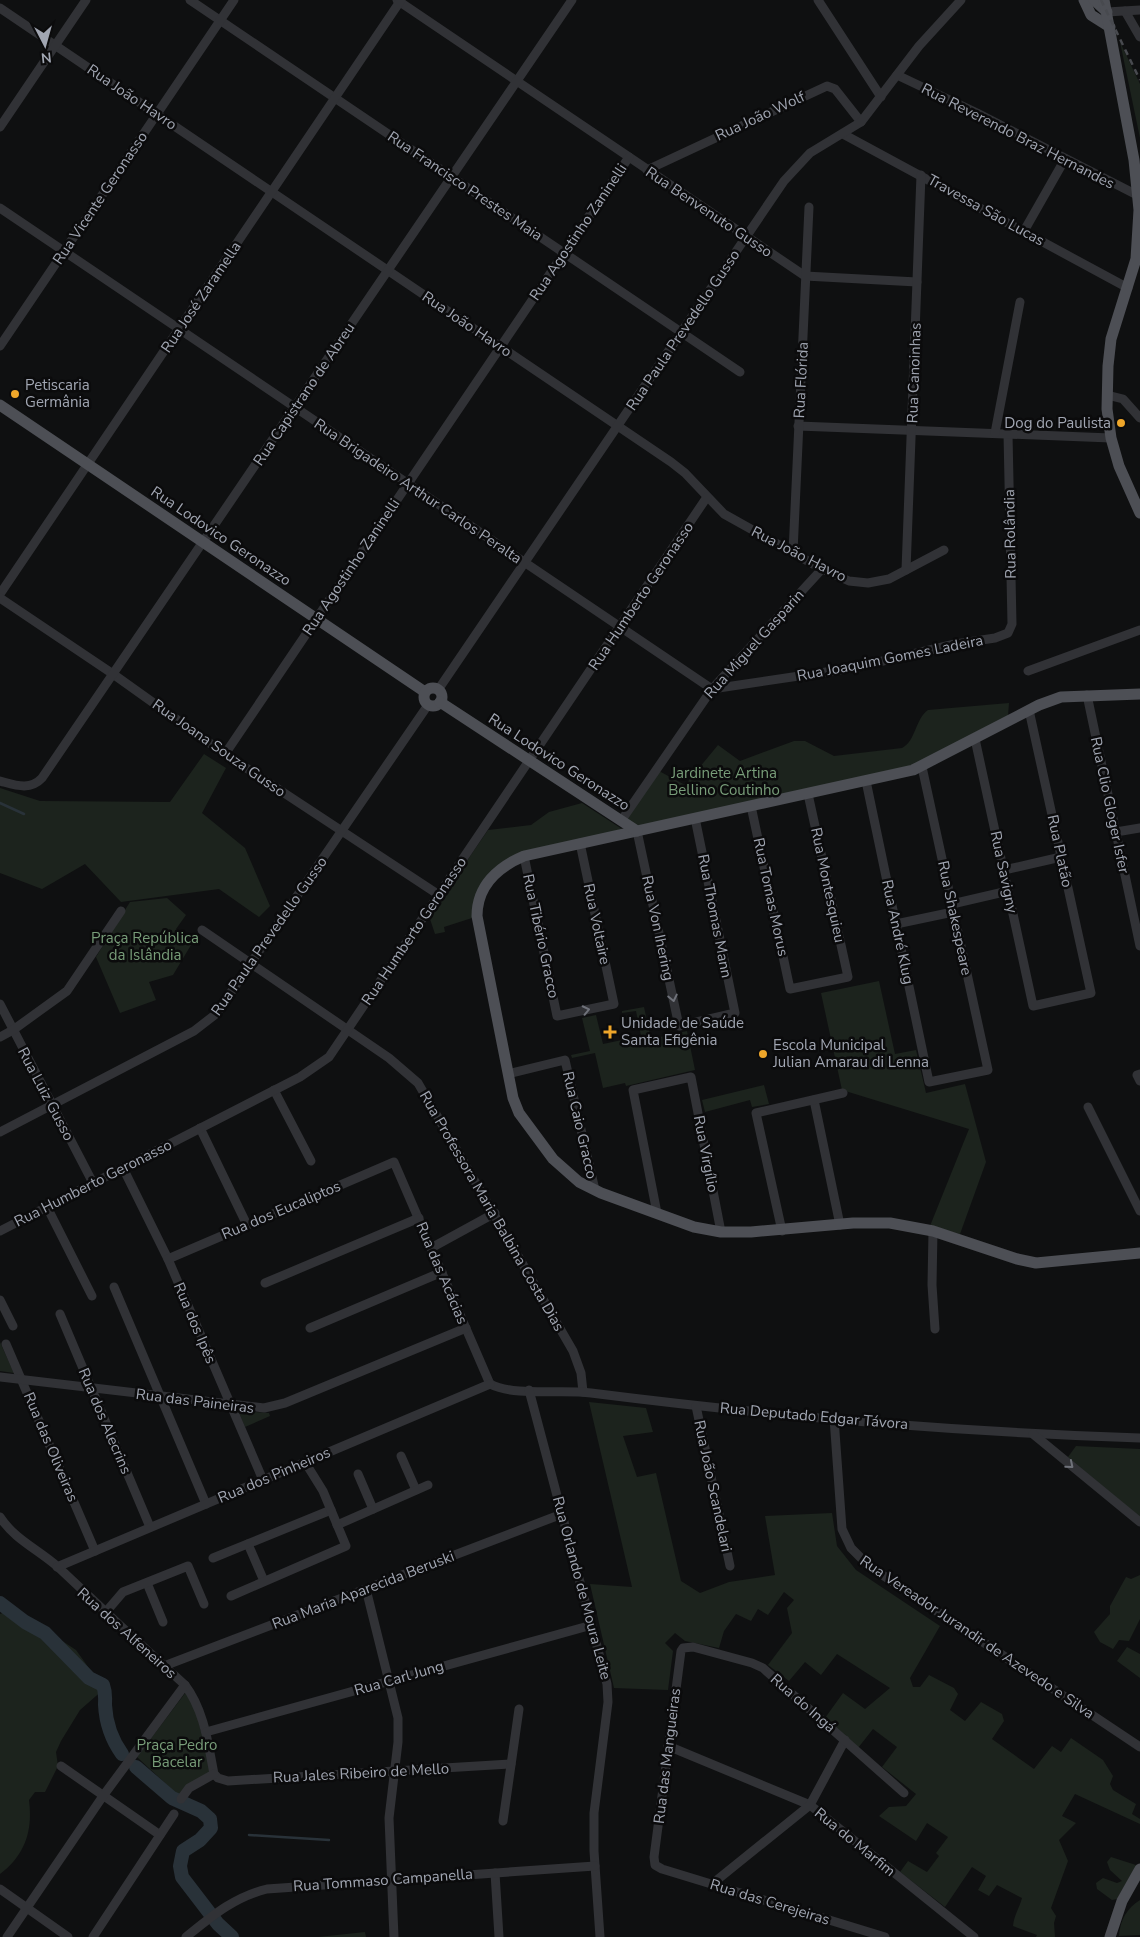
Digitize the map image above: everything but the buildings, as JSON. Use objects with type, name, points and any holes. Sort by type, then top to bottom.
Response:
[{"type":"main road","points":[[1084,0],[1091,15],[1110,27]]},
{"type":"main road","points":[[1094,0],[1107,12]]},
{"type":"main road","points":[[1104,0],[1139,196],[1138,243],[1128,288],[1111,340],[1107,395],[1111,438],[1125,482],[1140,513]]},
{"type":"main road","name":"Rua Lodovico Geronazzo","points":[[0,405],[425,692]]},
{"type":"main road","points":[[432,688],[439,696],[436,706],[428,705],[424,700],[425,692],[432,688]]},
{"type":"main road","points":[[1140,694],[1061,697],[1030,710],[922,767],[524,856],[496,872],[482,893],[477,908],[478,924],[515,1106],[553,1159],[569,1175],[595,1190],[703,1229],[721,1232],[782,1231],[876,1222],[933,1231],[1017,1259],[1036,1263],[1140,1253]]},
{"type":"main road","name":"Rua Lodovico Geronazzo","points":[[439,696],[529,761],[637,830]]},
{"type":"main road","points":[[1110,1937],[1122,1900],[1140,1869]]},
{"type":"street","points":[[0,127],[86,0]]},
{"type":"street","name":"Rua Francisco Prestes Maia","points":[[190,0],[740,372]]},
{"type":"street","name":"Rua Vicente Geronasso","points":[[0,346],[234,0]]},
{"type":"street","name":"Rua Capistrano de Abreu","points":[[0,781],[33,786],[42,778],[572,0]]},
{"type":"street","name":"Rua Paula Prevedello Gusso","points":[[439,696],[524,563],[784,181],[802,160],[861,122],[924,39],[961,0]]},
{"type":"street","name":"Rua Benvenuto Gusso","points":[[399,1],[805,276]]},
{"type":"street","name":"Rua José Zaramella","points":[[0,594],[399,1]]},
{"type":"street","points":[[820,1],[881,97]]},
{"type":"street","name":"Rua João Havro","points":[[0,8],[678,467],[724,514],[822,569],[849,580],[868,583],[889,579],[944,550]]},
{"type":"street","points":[[1107,12],[1140,10]]},
{"type":"street","points":[[1124,11],[1140,37]]},
{"type":"street","name":"Rua Reverendo Braz Hernandes","points":[[897,75],[986,117],[1139,196]]},
{"type":"street","name":"Rua João Wolf","points":[[647,170],[827,86],[835,89],[861,122]]},
{"type":"street","name":"Travessa São Lucas","points":[[843,134],[1128,288]]},
{"type":"street","name":"Rua Agostinho Zaninelli","points":[[225,754],[629,157]]},
{"type":"street","points":[[1024,231],[1065,159]]},
{"type":"street","name":"Rua Canoinhas","points":[[906,570],[922,175]]},
{"type":"street","name":"Rua Flórida","points":[[792,552],[809,207]]},
{"type":"street","name":"Rua Brigadeiro Arthur Carlos Peralta","points":[[0,208],[712,689]]},
{"type":"street","points":[[805,276],[917,282]]},
{"type":"street","points":[[996,433],[1020,302]]},
{"type":"street","points":[[1107,395],[1123,399],[1140,418]]},
{"type":"street","points":[[798,426],[1111,438]]},
{"type":"street","name":"Rua Rolândia","points":[[1008,434],[1012,624],[1008,633]]},
{"type":"street","name":"Rua Humberto Geronasso","points":[[0,1231],[274,1090],[319,1065],[329,1057],[707,497]]},
{"type":"street","name":"Rua Miguel Gasparin","points":[[621,821],[712,689],[822,569]]},
{"type":"street","name":"Rua Joana Souza Gusso","points":[[0,598],[113,674],[225,754],[438,895]]},
{"type":"street","points":[[1028,670],[1140,630]]},
{"type":"street","name":"Rua Joaquim Gomes Ladeira","points":[[712,689],[859,667],[955,644],[995,638],[1008,633]]},
{"type":"street","name":"Rua Clio Gloger Isfer","points":[[1087,695],[1140,946]]},
{"type":"street","name":"Rua Paula Prevedello Gusso","points":[[0,1132],[207,1023],[225,1003],[428,705]]},
{"type":"street","name":"Rua Platão","points":[[1030,710],[1091,993],[1033,1006]]},
{"type":"street","name":"Rua Savigny","points":[[975,739],[1033,1006]]},
{"type":"street","name":"Rua Shakespeare","points":[[922,767],[988,1070],[930,1082]]},
{"type":"street","name":"Rua André Klug","points":[[866,781],[930,1082]]},
{"type":"street","name":"Rua Montesquieu","points":[[790,988],[848,977],[808,794]]},
{"type":"street","name":"Rua Tomas Morus","points":[[751,806],[790,988]]},
{"type":"street","name":"Rua Thomas Mann","points":[[679,1026],[735,1013],[695,818]]},
{"type":"street","points":[[1116,832],[1140,828]]},
{"type":"street","name":"Rua Von Ihering","points":[[637,830],[679,1026]]},
{"type":"street","name":"Rua Voltaire","points":[[557,1016],[614,1004],[580,843]]},
{"type":"street","name":"Rua Tibério Gracco","points":[[524,856],[557,1016]]},
{"type":"street","points":[[1004,870],[1061,857]]},
{"type":"street","points":[[896,924],[1008,891]]},
{"type":"street","points":[[0,1037],[13,1030],[67,991],[121,910]]},
{"type":"street","name":"Rua Professora Maria Balbina Costa Dias","points":[[202,930],[398,1065],[418,1083],[573,1352],[581,1374],[583,1392]]},
{"type":"street","name":"Rua Luiz Gusso","points":[[0,1004],[93,1183]]},
{"type":"street","name":"Rua Caio Gracco","points":[[508,1074],[565,1060],[595,1190]]},
{"type":"street","name":"Rua Virgílio","points":[[657,1213],[633,1090],[691,1077],[721,1232]]},
{"type":"street","points":[[274,1090],[311,1161]]},
{"type":"street","points":[[782,1231],[756,1113],[843,1094]]},
{"type":"street","points":[[814,1100],[840,1225]]},
{"type":"street","points":[[1088,1106],[1140,1211]]},
{"type":"street","points":[[200,1128],[248,1225]]},
{"type":"street","name":"Rua dos Eucaliptos","points":[[168,1259],[394,1162]]},
{"type":"street","name":"Rua das Acácias","points":[[394,1162],[490,1384]]},
{"type":"street","name":"Rua dos Ipês","points":[[123,1168],[168,1259],[263,1480]]},
{"type":"street","points":[[47,1207],[92,1296]]},
{"type":"street","points":[[431,1248],[494,1213]]},
{"type":"street","points":[[265,1283],[418,1218]]},
{"type":"street","points":[[933,1231],[932,1285],[935,1329]]},
{"type":"street","points":[[310,1328],[442,1272]]},
{"type":"street","points":[[114,1287],[206,1504]]},
{"type":"street","points":[[0,1300],[13,1326]]},
{"type":"street","name":"Rua dos Alecrins","points":[[60,1314],[150,1528]]},
{"type":"street","name":"Rua das Paineiras","points":[[0,1377],[231,1406],[264,1408],[280,1405],[466,1328]]},
{"type":"street","name":"Rua das Oliveiras","points":[[6,1344],[95,1551]]},
{"type":"street","name":"Rua Deputado Edgar Távora","points":[[490,1384],[504,1388],[583,1392],[696,1406],[834,1418],[1032,1434],[1140,1438]]},
{"type":"street","name":"Rua dos Pinheiros","points":[[57,1567],[490,1384]]},
{"type":"street","name":"Rua Orlando de Moura Leite","points":[[530,1390],[608,1693],[595,1795],[595,1866],[600,1937]]},
{"type":"street","name":"Rua João Scandelari","points":[[696,1406],[730,1566]]},
{"type":"street","name":"Rua Vereador Jurandir de Azevedo e Silva","points":[[834,1418],[842,1529],[845,1539],[858,1557],[904,1591],[1140,1747]]},
{"type":"street","points":[[1032,1434],[1140,1522]]},
{"type":"street","points":[[401,1456],[416,1490]]},
{"type":"street","points":[[231,1596],[346,1546],[323,1491],[305,1462]]},
{"type":"street","points":[[358,1474],[373,1509]]},
{"type":"street","points":[[337,1525],[428,1485]]},
{"type":"street","points":[[213,1558],[331,1510]]},
{"type":"street","name":"Rua Maria Aparecida Beruski","points":[[164,1666],[562,1514]]},
{"type":"street","name":"Rua dos Alfeneiros","points":[[0,1517],[12,1532],[57,1567],[185,1685],[197,1705],[206,1732],[214,1774]]},
{"type":"street","points":[[248,1544],[264,1581]]},
{"type":"street","points":[[105,1612],[123,1592],[188,1566],[204,1604]]},
{"type":"street","points":[[147,1583],[163,1622]]},
{"type":"street","points":[[366,1589],[391,1680],[399,1730],[389,1818],[394,1937]]},
{"type":"street","name":"Rua Carl Jung","points":[[206,1732],[592,1625]]},
{"type":"street","name":"Rua do Ingá","points":[[684,1648],[693,1647],[752,1663],[763,1668],[904,1792]]},
{"type":"street","name":"Rua das Mangueiras","points":[[655,1865],[654,1857],[680,1656],[684,1648]]},
{"type":"street","points":[[7,1937],[103,1796],[185,1685]]},
{"type":"street","points":[[503,1821],[519,1709]]},
{"type":"street","points":[[712,1884],[810,1805],[845,1740]]},
{"type":"street","name":"Rua do Marfim","points":[[668,1746],[810,1805],[974,1937]]},
{"type":"street","name":"Rua Jales Ribeiro de Mello","points":[[214,1774],[218,1778],[228,1781],[511,1764]]},
{"type":"street","points":[[61,1766],[160,1835]]},
{"type":"street","points":[[181,1799],[189,1788],[214,1774]]},
{"type":"street","points":[[93,1937],[174,1814]]},
{"type":"street","name":"Rua das Cerejeiras","points":[[655,1865],[662,1869],[886,1937]]},
{"type":"street","name":"Rua Tommaso Campanella","points":[[186,1937],[216,1912],[238,1898],[267,1889],[595,1866]]},
{"type":"street","points":[[495,1873],[499,1937]]},
{"type":"street","points":[[0,1889],[68,1937]]},
{"type":"green space","points":[[1120,42],[1140,84],[1140,138]]},
{"type":"green space","name":"Jardinete Artina Bellino Coutinho","points":[[1009,703],[1008,716],[918,764],[639,827],[626,819],[659,771],[685,785],[718,745],[740,761],[794,741],[805,741],[834,756],[902,748],[907,745],[920,719],[928,710]]},
{"type":"green space","points":[[204,754],[226,768],[202,813],[245,848],[270,906],[259,917],[219,889],[121,902],[85,864],[42,889],[0,873],[0,788],[40,801],[170,802]]},
{"type":"green space","points":[[582,803],[622,829],[503,861],[485,879],[472,918],[444,927],[445,932],[435,934],[429,916],[488,830],[531,825],[549,812]]},
{"type":"green space","name":"Praça República da Islândia","points":[[167,898],[186,915],[176,929],[191,945],[173,975],[149,982],[156,1000],[120,1013],[96,957],[130,902]]},
{"type":"green space","points":[[879,981],[895,1054],[916,1050],[926,1093],[965,1084],[986,1162],[960,1234],[930,1226],[969,1129],[842,1090],[821,993]]},
{"type":"green space","points":[[644,1007],[651,1039],[687,1031],[695,1070],[626,1086],[625,1083],[603,1088],[595,1053],[572,1058],[571,1055],[590,1051],[582,1018],[596,1015],[603,1044],[641,1036],[636,1011],[622,1013],[622,1011]]},
{"type":"green space","points":[[764,1085],[769,1104],[752,1107],[750,1100],[705,1112],[702,1100]]},
{"type":"green space","points":[[0,1342],[14,1373],[0,1371]]},
{"type":"green space","points":[[589,1402],[646,1408],[653,1432],[623,1436],[637,1477],[656,1473],[681,1581],[700,1593],[729,1582],[775,1575],[765,1516],[832,1513],[837,1546],[856,1570],[940,1626],[910,1678],[913,1687],[920,1687],[929,1675],[954,1688],[958,1694],[950,1710],[965,1721],[981,1702],[1002,1714],[1004,1721],[992,1739],[1034,1769],[1052,1746],[1061,1752],[1071,1738],[1103,1760],[1113,1776],[1110,1784],[1113,1790],[1136,1804],[1132,1814],[1140,1819],[1140,1824],[1075,1794],[1062,1816],[1076,1823],[1059,1840],[1068,1861],[1051,1908],[1056,1916],[1054,1923],[1055,1937],[1036,1937],[1037,1935],[1013,1926],[1022,1898],[997,1885],[989,1896],[978,1890],[986,1876],[972,1867],[945,1907],[900,1872],[908,1861],[927,1872],[939,1856],[936,1853],[948,1837],[927,1823],[916,1841],[879,1816],[889,1807],[906,1806],[916,1794],[882,1767],[897,1747],[873,1729],[858,1748],[825,1718],[843,1693],[865,1709],[890,1688],[837,1654],[821,1675],[805,1662],[789,1681],[768,1665],[792,1633],[787,1608],[794,1600],[784,1592],[768,1615],[758,1609],[751,1621],[736,1614],[724,1631],[719,1648],[685,1641],[675,1633],[665,1643],[673,1651],[668,1690],[614,1688],[590,1584],[632,1587]]},
{"type":"green space","points":[[238,1411],[269,1413],[270,1416],[245,1427]]},
{"type":"green space","points":[[1076,1446],[1140,1449],[1140,1517],[1068,1457]]},
{"type":"green space","points":[[1140,1575],[1140,1619],[1129,1641],[1119,1640],[1113,1649],[1100,1642],[1094,1632],[1110,1614],[1110,1606],[1126,1577],[1131,1579]]},
{"type":"green space","points":[[7,1611],[32,1621],[76,1650],[104,1689],[80,1710],[61,1741],[56,1752],[58,1766],[45,1792],[35,1792],[29,1800],[30,1822],[25,1842],[16,1859],[0,1874],[0,1614]]},
{"type":"green space","points":[[1127,1647],[1140,1654],[1140,1678],[1117,1661]]},
{"type":"green space","name":"Praça Pedro Bacelar","points":[[186,1692],[195,1707],[211,1773],[179,1796],[137,1757]]},
{"type":"green space","points":[[1111,1857],[1136,1865],[1117,1899],[1112,1900],[1097,1889],[1096,1883],[1103,1878],[1117,1883],[1122,1881],[1110,1870],[1107,1862]]},
{"type":"green space","points":[[1140,1900],[1140,1935],[1119,1936],[1125,1915]]},
{"type":"green space","points":[[365,1932],[366,1937],[318,1937]]},
{"type":"waterway","points":[[0,803],[24,814]]},
{"type":"waterway","points":[[0,1603],[25,1622],[45,1633],[89,1678],[103,1685],[108,1725],[112,1737],[122,1754]]},
{"type":"waterway","points":[[136,1767],[172,1798],[201,1811],[210,1819],[211,1828],[200,1840],[183,1851],[180,1866],[182,1877],[218,1924],[232,1937]]},
{"type":"waterway","points":[[211,1828],[215,1829]]},
{"type":"waterway","points":[[249,1835],[329,1840]]},
{"type":"railway","points":[[1101,0],[1140,80]]},
{"type":"place","name":"Petiscaria Germânia","points":[[15,394]]},
{"type":"place","name":"Dog do Paulista","points":[[1121,423]]},
{"type":"place","name":"Unidade de Saúde Santa Efigênia","points":[[610,1032]]},
{"type":"place","name":"Escola Municipal Julian Amarau di Lenna","points":[[763,1054]]}]
